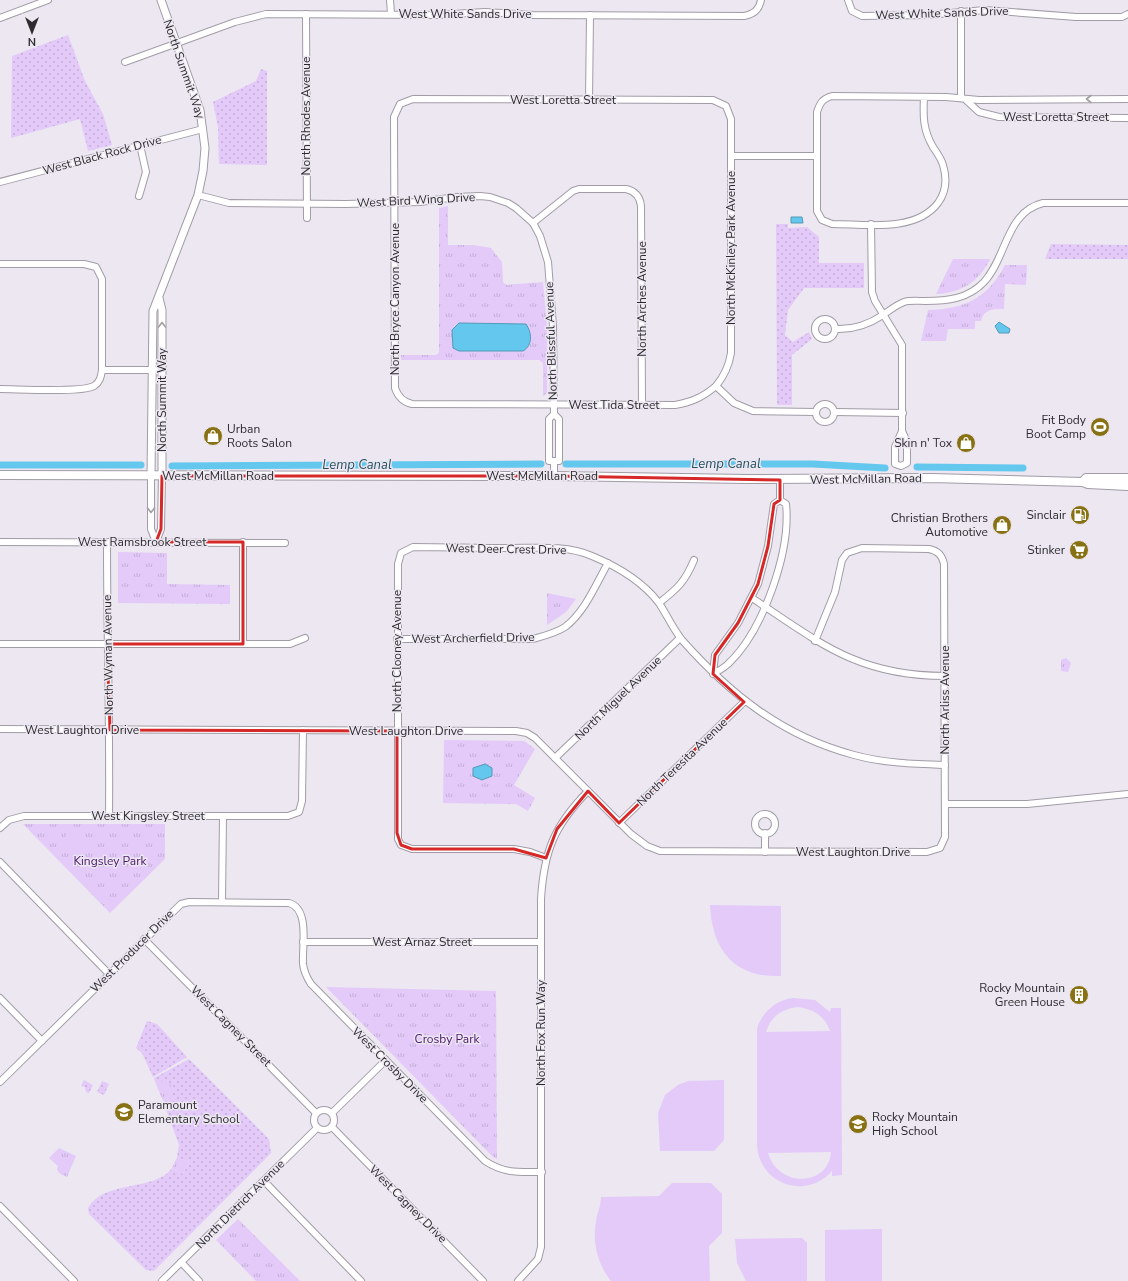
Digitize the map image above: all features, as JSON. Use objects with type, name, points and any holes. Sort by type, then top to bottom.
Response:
[{"type":"main road","name":"West McMillan Road","points":[[0,475],[554,476],[780,480],[901,478],[1083,482],[1088,484],[1128,486]]},
{"type":"main road","name":"West McMillan Road","points":[[1083,482],[1086,478],[1128,478]]},
{"type":"street","points":[[0,18],[48,0]]},
{"type":"street","name":"North Summit Way","points":[[156,542],[151,529],[153,310],[198,195],[203,171],[204,148],[200,110],[161,0]]},
{"type":"street","points":[[390,0],[391,14]]},
{"type":"street","name":"West White Sands Drive","points":[[125,62],[250,17],[266,14],[437,15],[485,12],[590,15],[744,16],[752,14],[757,10],[761,0]]},
{"type":"street","name":"West White Sands Drive","points":[[848,0],[852,11],[862,16],[927,15],[961,11],[1007,10],[1076,17],[1122,17],[1128,14]]},
{"type":"street","points":[[961,11],[964,99]]},
{"type":"street","name":"North Rhodes Avenue","points":[[306,14],[307,218]]},
{"type":"street","points":[[590,15],[590,100]]},
{"type":"street","name":"West Loretta Street","points":[[816,156],[817,112],[820,102],[832,96],[964,99],[1128,99]]},
{"type":"street","points":[[731,156],[816,156],[817,211],[822,220],[832,224],[903,223],[926,215],[936,206],[943,196],[946,180],[941,160],[925,131],[923,121],[924,97]]},
{"type":"street","name":"West Loretta Street","points":[[400,104],[413,99],[713,100],[726,106]]},
{"type":"street","name":"West Loretta Street","points":[[964,99],[979,112],[999,117],[1128,118]]},
{"type":"street","name":"North Bryce Canyon Avenue","points":[[400,104],[394,117],[395,388],[400,398]]},
{"type":"street","name":"North McKinley Park Avenue","points":[[716,386],[725,375],[730,362],[731,352],[731,118],[726,106]]},
{"type":"street","name":"West Black Rock Drive","points":[[0,182],[203,129]]},
{"type":"street","points":[[138,196],[146,172],[140,145]]},
{"type":"street","name":"North Arches Avenue","points":[[533,223],[573,191],[579,189],[626,189],[637,194],[641,206],[642,405]]},
{"type":"street","name":"West Bird Wing Drive","points":[[198,195],[229,203],[394,203],[431,201],[462,196],[490,197],[516,208],[533,223]]},
{"type":"street","points":[[835,329],[858,328],[884,314],[898,304],[906,302],[943,302],[959,298],[973,292],[984,282],[993,269],[1017,220],[1030,207],[1043,203],[1128,203]]},
{"type":"street","name":"North Blissful Avenue","points":[[533,223],[540,236],[548,262],[553,326],[554,405],[554,414],[549,419],[549,461],[554,462],[559,461],[559,419],[554,414]]},
{"type":"street","points":[[871,224],[872,292],[875,301],[902,345],[902,431],[895,447],[895,464],[901,466],[907,463],[906,442],[902,431]]},
{"type":"street","points":[[0,264],[84,264],[96,268],[102,279],[102,377],[98,382],[93,387],[84,389],[0,389]]},
{"type":"street","name":"North Summit Way","points":[[156,542],[161,529],[162,476],[162,310],[158,298]]},
{"type":"street","points":[[102,370],[162,370]]},
{"type":"street","points":[[716,386],[734,403],[753,411],[816,412]]},
{"type":"street","name":"West Tida Street","points":[[400,398],[404,402],[412,404],[675,405],[693,402],[706,395],[716,386]]},
{"type":"street","points":[[827,403],[832,406],[834,412],[833,418],[825,422],[820,420],[816,412],[818,406],[827,403]]},
{"type":"street","points":[[834,412],[903,413]]},
{"type":"street","name":"North Blissful Avenue","points":[[554,462],[554,476]]},
{"type":"street","points":[[901,466],[901,478]]},
{"type":"street","points":[[780,480],[780,500]]},
{"type":"street","points":[[713,674],[715,655],[738,623],[758,584],[768,546],[774,504],[780,500]]},
{"type":"street","points":[[713,674],[728,665],[743,645],[765,607],[777,575],[782,556],[787,516],[786,504],[780,500]]},
{"type":"street","name":"West Ramsbrook Street","points":[[0,542],[285,542]]},
{"type":"street","name":"North Wyman Avenue","points":[[107,542],[107,644],[110,730],[109,816]]},
{"type":"street","points":[[243,542],[244,644]]},
{"type":"street","name":"West Deer Crest Drive","points":[[401,553],[413,547],[557,548],[592,556],[608,563],[629,576],[659,603],[680,638],[713,674],[744,702],[781,726],[818,743],[854,755],[905,763],[945,765]]},
{"type":"street","name":"North Arliss Avenue","points":[[815,641],[834,592],[842,560],[847,553],[862,548],[929,549],[939,553],[944,564],[945,765],[945,837],[940,848]]},
{"type":"street","name":"North Clooney Avenue","points":[[401,553],[398,564],[397,639],[397,832],[401,845],[412,849],[514,849],[530,852],[546,858]]},
{"type":"street","points":[[659,603],[678,588],[688,574],[694,560]]},
{"type":"street","name":"West Archerfield Drive","points":[[397,639],[533,639],[549,635],[565,627],[577,615],[608,563]]},
{"type":"street","points":[[752,598],[815,641],[844,656],[877,668],[921,676],[944,676]]},
{"type":"street","points":[[0,644],[290,644],[305,638]]},
{"type":"street","name":"North Miguel Avenue","points":[[555,758],[680,638]]},
{"type":"street","name":"North Teresita Avenue","points":[[619,822],[744,702]]},
{"type":"street","name":"West Laughton Drive","points":[[0,729],[303,730],[527,733],[535,738],[631,834],[647,846],[660,851],[927,852],[940,848]]},
{"type":"street","name":"West Kingsley Street","points":[[0,828],[9,820],[24,816],[288,816],[298,812],[302,801],[303,730]]},
{"type":"street","name":"North Fox Run Way","points":[[518,1281],[538,1259],[541,1247],[542,1172],[540,899],[542,876],[546,858],[557,829],[571,809],[588,791]]},
{"type":"street","points":[[945,804],[1027,804],[1128,794]]},
{"type":"street","points":[[222,816],[222,902]]},
{"type":"street","points":[[765,833],[765,852]]},
{"type":"street","points":[[0,862],[109,974]]},
{"type":"street","name":"West Producer Drive","points":[[0,1082],[181,904],[189,902],[289,903],[298,906]]},
{"type":"street","name":"West Crosby Drive","points":[[298,906],[302,915],[303,965],[305,975],[310,984],[485,1161],[497,1169],[508,1172],[542,1172]]},
{"type":"street","name":"West Cagney Street","points":[[144,939],[316,1113]]},
{"type":"street","name":"West Arnaz Street","points":[[303,942],[541,942]]},
{"type":"street","points":[[0,998],[42,1041]]},
{"type":"street","points":[[332,1113],[386,1060]]},
{"type":"street","points":[[323,1109],[332,1113],[334,1119],[332,1127],[324,1130],[317,1128],[313,1120],[316,1113],[323,1109]]},
{"type":"street","name":"West Cagney Drive","points":[[332,1127],[483,1281]]},
{"type":"street","name":"North Dietrich Avenue","points":[[162,1281],[317,1128]]},
{"type":"street","points":[[264,1181],[361,1281]]},
{"type":"street","points":[[0,1206],[74,1281]]},
{"type":"street","points":[[181,1262],[199,1281]]},
{"type":"highlighted area","points":[[162,476],[554,476],[780,480],[780,500],[774,504],[768,546],[758,584],[738,623],[715,655],[713,674],[744,702],[619,823],[588,791],[557,829],[546,858],[514,849],[412,849],[401,845],[397,833],[397,731],[110,730],[107,644],[243,644],[243,542],[156,542],[161,529]]},
{"type":"green space","points":[[68,35],[85,81],[103,114],[112,145],[88,151],[80,119],[11,138],[12,56]]},
{"type":"green space","points":[[261,69],[267,71],[267,165],[219,164],[218,127],[213,102],[256,81]]},
{"type":"green space","points":[[448,206],[448,245],[473,245],[491,248],[502,262],[503,282],[506,285],[543,282],[547,327],[547,393],[543,396],[543,363],[539,360],[401,360],[401,355],[436,355],[439,353],[439,208]]},
{"type":"green space","points":[[776,224],[788,224],[788,228],[807,227],[819,237],[819,263],[864,263],[864,288],[804,288],[788,310],[785,335],[793,342],[809,332],[812,339],[792,355],[792,405],[777,405]]},
{"type":"green space","points":[[1051,244],[1128,245],[1128,259],[1045,259]]},
{"type":"green space","points":[[953,259],[990,259],[986,267],[975,280],[968,285],[961,289],[936,294]]},
{"type":"green space","points":[[1005,265],[1027,265],[1026,285],[1005,284],[1004,309],[990,310],[984,314],[981,321],[975,321],[975,329],[948,329],[946,341],[921,341],[928,310],[953,307],[974,300],[991,286]]},
{"type":"green space","points":[[118,552],[167,553],[167,584],[230,585],[230,604],[118,603]]},
{"type":"green space","points":[[547,593],[576,599],[566,612],[547,625]]},
{"type":"green space","points":[[1066,658],[1071,663],[1068,672],[1061,671],[1061,660]]},
{"type":"green space","points":[[444,740],[524,741],[535,749],[514,785],[535,798],[528,811],[516,804],[443,803]]},
{"type":"green space","name":"Kingsley Park","points":[[23,824],[165,824],[165,859],[110,913]]},
{"type":"green space","points":[[82,833],[82,851],[66,851],[66,834]]},
{"type":"green space","points":[[710,905],[781,906],[781,976],[750,972],[738,966],[729,958],[721,948],[715,935]]},
{"type":"green space","name":"Crosby Park","points":[[326,987],[496,991],[497,1159],[493,1157]]},
{"type":"green space","points":[[793,998],[815,1000],[830,1012],[831,1008],[841,1008],[842,1175],[832,1176],[832,1171],[822,1180],[810,1185],[798,1186],[786,1184],[775,1179],[766,1170],[760,1159],[757,1146],[757,1029],[762,1017],[770,1008],[787,999]],"holes":[[[798,1007],[809,1009],[818,1014],[825,1021],[830,1031],[766,1032],[768,1026],[778,1014]],[[831,1152],[828,1163],[822,1172],[813,1177],[803,1179],[782,1173],[774,1165],[768,1153]]]},
{"type":"green space","points":[[147,1021],[157,1024],[187,1057],[153,1077],[142,1053],[136,1048]]},
{"type":"green space","points":[[189,1059],[269,1139],[271,1153],[154,1271],[146,1270],[89,1214],[88,1208],[96,1199],[106,1193],[154,1180],[164,1175],[172,1168],[183,1174],[189,1162],[177,1157],[179,1145],[163,1101],[171,1098],[164,1081],[156,1084],[154,1078]]},
{"type":"green space","points":[[84,1080],[93,1085],[89,1093],[86,1092],[85,1087],[81,1086]]},
{"type":"green space","points":[[724,1080],[724,1140],[714,1151],[660,1151],[658,1113],[665,1095],[678,1085],[688,1081]]},
{"type":"green space","points":[[102,1081],[109,1084],[104,1095],[97,1092]]},
{"type":"green space","points":[[164,1081],[170,1084],[173,1092],[171,1098],[163,1101],[156,1084]]},
{"type":"green space","points":[[59,1148],[76,1156],[67,1177],[59,1173],[57,1169],[58,1166],[49,1158]]},
{"type":"green space","points":[[177,1157],[189,1162],[183,1174],[172,1168]]},
{"type":"green space","points":[[672,1183],[711,1183],[722,1194],[722,1233],[709,1246],[710,1281],[611,1281],[606,1275],[599,1261],[595,1237],[601,1197],[659,1196]]},
{"type":"green space","points":[[238,1219],[300,1281],[256,1281],[216,1240]]},
{"type":"green space","points":[[882,1229],[882,1281],[825,1281],[825,1230]]},
{"type":"green space","points":[[802,1238],[807,1243],[807,1281],[746,1281],[737,1263],[735,1239]]},
{"type":"water","points":[[791,217],[802,217],[803,223],[791,223]]},
{"type":"water","points":[[999,322],[1010,329],[1009,333],[999,333],[995,326]]},
{"type":"water","points":[[459,323],[526,324],[530,335],[529,346],[523,351],[459,351],[453,348],[452,330]]},
{"type":"water","points":[[485,764],[492,768],[492,776],[482,780],[473,776],[473,768]]},
{"type":"waterway","name":"Lemp Canal","points":[[172,466],[541,464]]},
{"type":"waterway","name":"Lemp Canal","points":[[566,464],[813,464],[885,468]]},
{"type":"waterway","name":"Lemp Canal","points":[[0,465],[141,465]]},
{"type":"waterway","name":"Lemp Canal","points":[[917,467],[1023,468]]},
{"type":"place","name":"Fit Body Boot Camp","points":[[1100,427]]},
{"type":"place","name":"Urban Roots Salon","points":[[213,436]]},
{"type":"place","name":"Skin n' Tox","points":[[966,443]]},
{"type":"place","name":"Sinclair","points":[[1080,515]]},
{"type":"place","name":"Christian Brothers Automotive","points":[[1002,525]]},
{"type":"place","name":"Stinker","points":[[1079,550]]},
{"type":"place","name":"Rocky Mountain Green House","points":[[1079,995]]},
{"type":"place","name":"Paramount Elementary School","points":[[124,1112]]},
{"type":"place","name":"Rocky Mountain High School","points":[[858,1124]]}]
